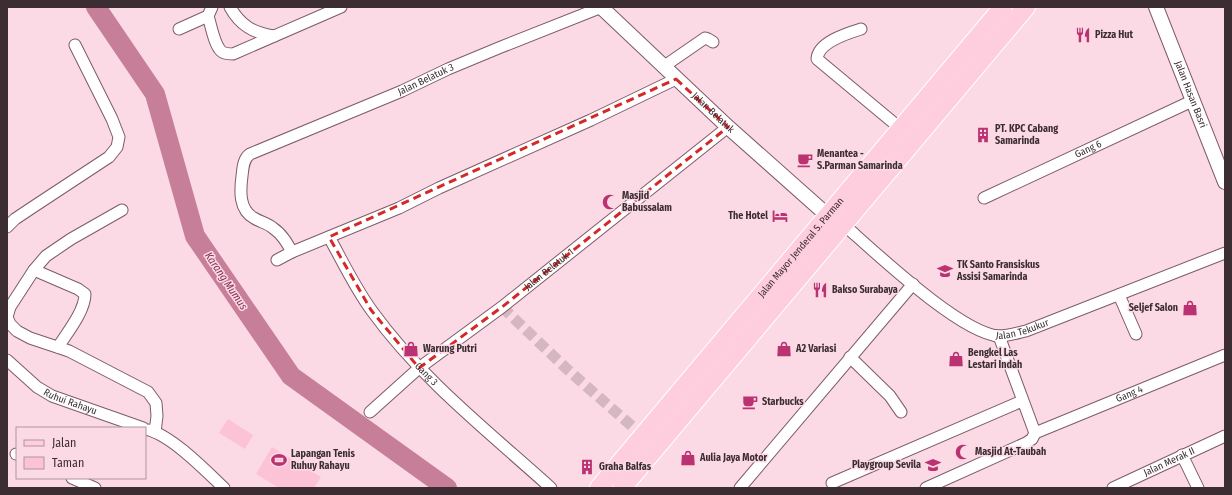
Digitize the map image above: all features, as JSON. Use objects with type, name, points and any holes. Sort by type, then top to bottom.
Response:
[{"type":"main road","name":"Jalan Mayor Jenderal S. Parman","points":[[622,488],[843,224],[907,134],[1003,7]]},
{"type":"main road","name":"Jalan Mayor Jenderal S. Parman","points":[[599,488],[827,215],[907,134],[1026,7]]},
{"type":"street","points":[[230,7],[236,17],[254,31],[274,36]]},
{"type":"street","points":[[179,29],[210,12],[217,45],[221,51],[226,54],[233,54],[341,7]]},
{"type":"street","name":"Jalan Belatuk","points":[[601,7],[728,127],[827,215]]},
{"type":"street","name":"Jalan Belatuk 3","points":[[292,252],[281,234],[269,225],[249,214],[242,202],[240,197],[242,172],[246,156],[402,91],[501,46],[601,7]]},
{"type":"street","name":"Jalan Hasan Basri","points":[[1156,7],[1225,182]]},
{"type":"street","points":[[861,29],[834,39],[819,53],[818,59],[907,134]]},
{"type":"street","points":[[663,67],[705,38],[713,42]]},
{"type":"street","points":[[7,227],[33,207],[109,157],[117,147],[118,137],[112,119],[76,44]]},
{"type":"street","points":[[277,260],[292,252],[399,208],[438,188],[591,120],[676,79]]},
{"type":"street","name":"Gang 6","points":[[984,198],[1192,101]]},
{"type":"street","name":"Jalan Belatuk 1","points":[[370,412],[419,368],[502,307],[728,127]]},
{"type":"street","points":[[122,210],[71,239],[46,256],[34,270],[10,307],[7,317],[10,324],[17,331],[30,338],[69,351],[148,392],[156,403],[157,416],[147,429]]},
{"type":"street","name":"Jalan Tekukur","points":[[843,224],[913,284],[970,326],[999,336],[1026,331],[1225,253]]},
{"type":"street","name":"Gang 3","points":[[329,237],[371,310],[419,368],[551,488]]},
{"type":"street","points":[[34,270],[78,289],[85,294],[85,300],[82,308],[58,347]]},
{"type":"street","points":[[740,488],[913,284]]},
{"type":"street","points":[[1119,295],[1136,334]]},
{"type":"street","points":[[926,488],[1026,444],[1031,440],[1034,433],[999,336]]},
{"type":"street","name":"Gang 4","points":[[1034,433],[1225,355]]},
{"type":"street","points":[[850,357],[890,396],[901,412]]},
{"type":"street","name":"Ruhui Rahayu","points":[[7,360],[37,387],[52,396],[141,427]]},
{"type":"street","points":[[832,483],[1022,401]]},
{"type":"street","name":"Ruhui Rahayu","points":[[147,429],[175,445],[224,488]]},
{"type":"street","name":"Jalan Merak II","points":[[1113,488],[1225,436]]},
{"type":"street","points":[[1182,455],[1198,488]]},
{"type":"street","points":[[588,488],[612,471]]},
{"type":"street","points":[[74,479],[95,488]]},
{"type":"highlighted area","points":[[676,79],[728,127],[502,307],[419,368],[371,310],[329,237]]},
{"type":"green space","points":[[228,419],[253,435],[245,449],[219,433]]},
{"type":"green space","name":"Lapangan Tenis Ruhuy Rahayu","points":[[272,447],[321,477],[314,488],[279,488],[256,474]]},
{"type":"waterway","name":"Karang Mumus","points":[[96,7],[155,94],[195,236],[291,376],[447,488]]},
{"type":"tunnel","points":[[502,307],[568,370],[642,435]]},
{"type":"place","name":"Pizza Hut","points":[[1083,35]]},
{"type":"place","name":"PT. KPC Cabang Samarinda","points":[[983,135]]},
{"type":"place","name":"Menantea - S.Parman Samarinda","points":[[805,160]]},
{"type":"place","name":"Masjid Babussalam","points":[[610,202]]},
{"type":"place","name":"The Hotel","points":[[780,216]]},
{"type":"place","name":"TK Santo Fransiskus Assisi Samarinda","points":[[945,271]]},
{"type":"place","name":"Bakso Surabaya","points":[[820,290]]},
{"type":"place","name":"Seljef Salon","points":[[1190,308]]},
{"type":"place","name":"Warung Putri","points":[[411,349]]},
{"type":"place","name":"A2 Variasi","points":[[784,349]]},
{"type":"place","name":"Bengkel Las Lestari Indah","points":[[956,359]]},
{"type":"place","name":"Starbucks","points":[[750,402]]},
{"type":"place","name":"Masjid At-Taubah","points":[[963,452]]},
{"type":"place","name":"Aulia Jaya Motor","points":[[688,458]]},
{"type":"place","name":"Lapangan Tenis Ruhuy Rahayu","points":[[279,460]]},
{"type":"place","name":"Playgroup Sevila","points":[[933,465]]},
{"type":"place","name":"Graha Balfas","points":[[587,467]]}]
